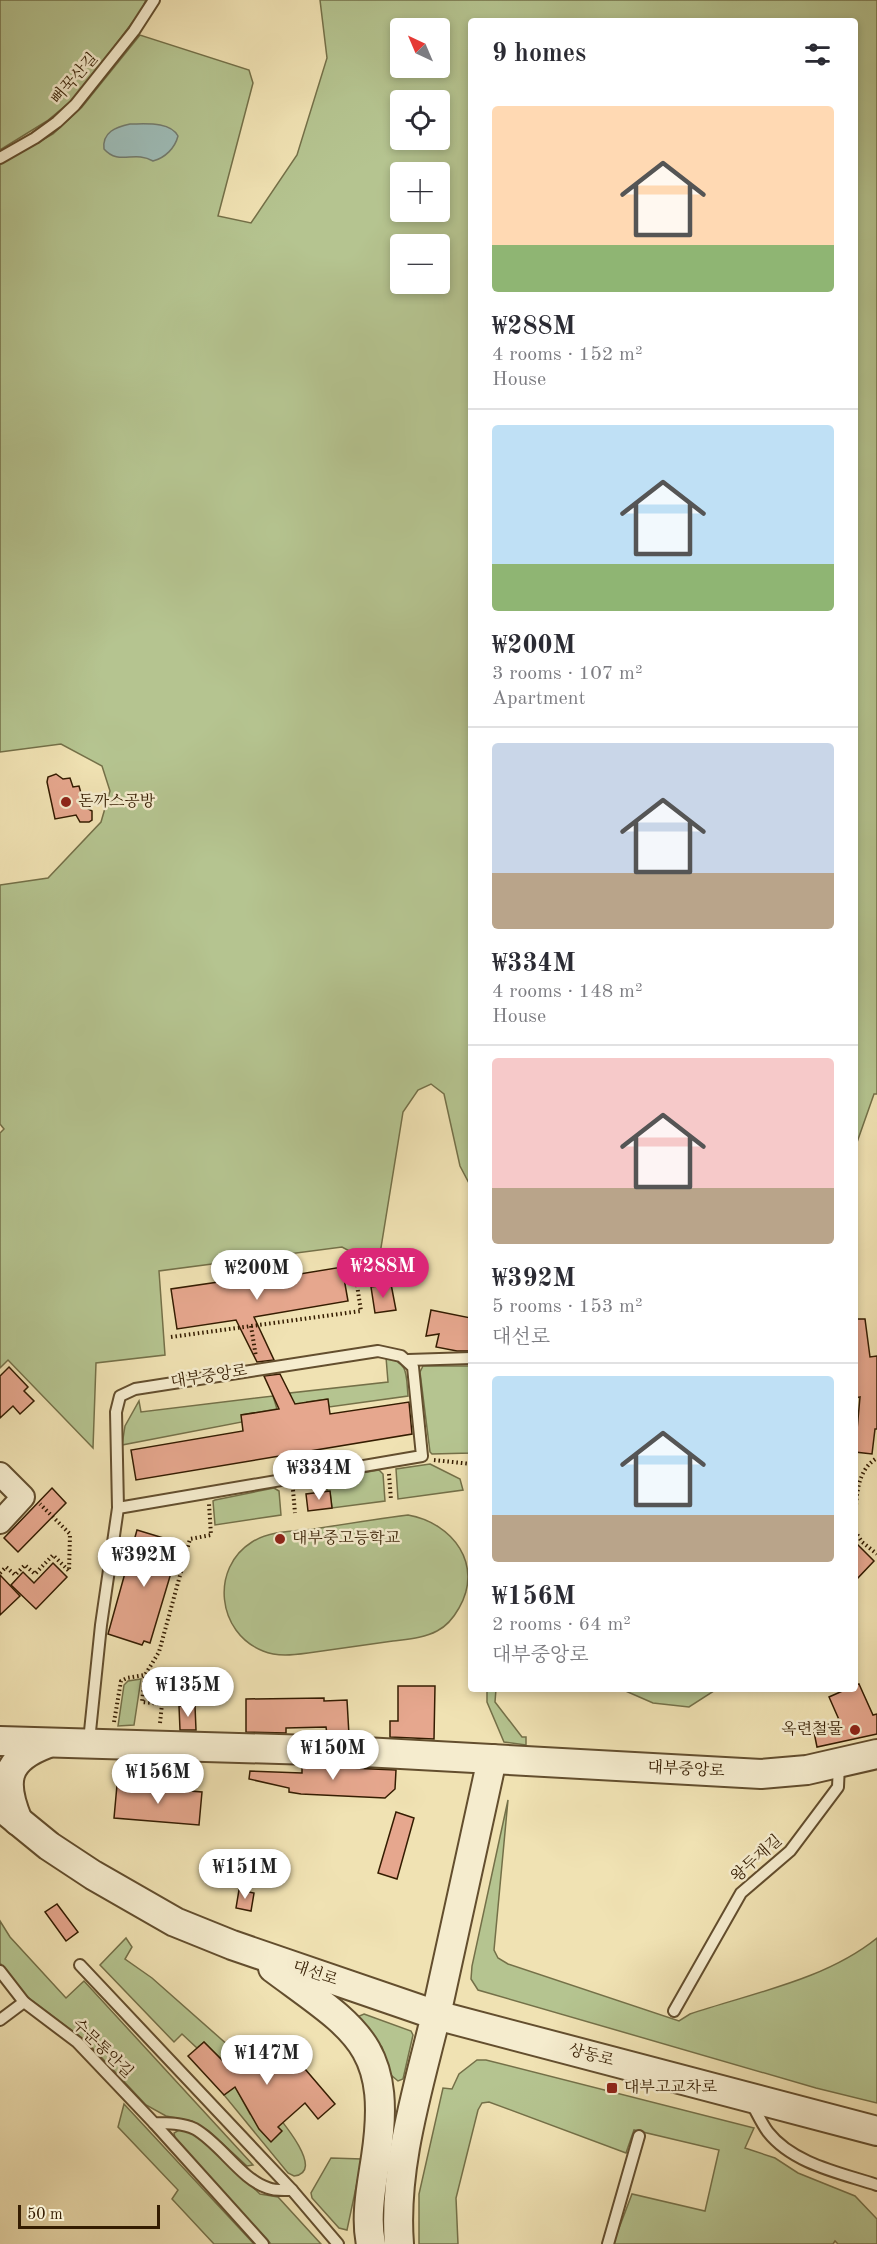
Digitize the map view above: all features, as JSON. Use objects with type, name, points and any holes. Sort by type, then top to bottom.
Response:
[{"type":"street","points":[[0,1474],[24,1497],[0,1522]]},
{"type":"street","name":"대부중앙로","points":[[0,1741],[46,1744],[100,1738],[761,1774],[807,1770],[877,1754]]},
{"type":"street","points":[[9,1813],[8,1785],[12,1770],[26,1751],[46,1744]]},
{"type":"street","points":[[399,2244],[397,2219],[399,2192],[411,2121],[492,1759]]},
{"type":"street","name":"대선로","points":[[9,1813],[49,1846],[135,1901],[175,1922],[252,1953],[436,2015]]},
{"type":"street","points":[[252,1953],[349,2026],[364,2043],[375,2070],[380,2101],[380,2134],[370,2196],[371,2244]]},
{"type":"street","name":"상동로","points":[[436,2015],[877,2131]]},
{"type":"lane","name":"뻐꾹산길","points":[[0,158],[57,122],[75,105],[134,31],[154,0]]},
{"type":"lane","name":"대부중앙로","points":[[100,1738],[101,1625],[118,1508],[116,1412],[120,1396],[135,1389],[378,1351],[394,1353],[408,1360],[468,1358]]},
{"type":"lane","points":[[118,1508],[422,1456],[414,1374],[408,1360]]},
{"type":"lane","name":"왕두재길","points":[[674,2011],[741,1893],[790,1851],[838,1787],[839,1763]]},
{"type":"lane","points":[[80,1965],[292,2190],[338,2244]]},
{"type":"lane","name":"수문통안길","points":[[0,1971],[24,2002],[77,2042],[263,2244]]},
{"type":"lane","points":[[0,2020],[24,2002]]},
{"type":"lane","points":[[748,2097],[768,2132],[791,2153],[839,2173],[877,2185]]},
{"type":"lane","points":[[154,2123],[194,2128],[212,2141],[249,2176],[268,2188],[292,2190]]},
{"type":"lane","points":[[608,2244],[639,2136]]},
{"type":"path","points":[[171,1337],[361,1311],[356,1272]]},
{"type":"path","points":[[251,1326],[258,1370]]},
{"type":"path","points":[[422,1456],[433,1460],[468,1464]]},
{"type":"path","points":[[858,1490],[859,1480],[864,1470],[877,1458]]},
{"type":"path","points":[[388,1462],[392,1500]]},
{"type":"path","points":[[292,1478],[295,1513]]},
{"type":"path","points":[[0,1573],[6,1567],[15,1575],[25,1565],[35,1574],[53,1555],[69,1571],[70,1534],[29,1492],[24,1497]]},
{"type":"path","points":[[159,1733],[162,1704],[142,1702],[145,1675],[159,1652],[190,1539],[211,1535],[208,1492]]},
{"type":"path","points":[[858,1536],[877,1554]]},
{"type":"path","points":[[100,1738],[122,1681],[126,1678],[145,1675]]},
{"type":"green space","points":[[0,0],[146,0],[141,11],[77,96],[47,121],[0,150]]},
{"type":"green space","points":[[320,0],[877,0],[877,1094],[874,1094],[858,1139],[858,18],[468,18],[468,1181],[460,1166],[444,1094],[431,1084],[418,1090],[403,1112],[378,1266],[342,1247],[159,1271],[165,1355],[96,1363],[93,1448],[8,1360],[0,1368],[0,1133],[4,1129],[0,1124],[0,885],[48,878],[101,822],[110,791],[102,766],[61,744],[0,752],[0,164],[53,134],[82,107],[140,35],[249,70],[253,83],[218,216],[251,223],[297,155],[327,58]]},
{"type":"green space","points":[[386,1357],[403,1366],[408,1396],[329,1407],[327,1399],[307,1402],[294,1413],[290,1393],[388,1382]]},
{"type":"green space","points":[[423,1366],[468,1366],[468,1453],[432,1454],[430,1452],[420,1372]]},
{"type":"green space","points":[[273,1396],[277,1409],[242,1415],[242,1422],[122,1445],[125,1426],[139,1401],[141,1412]]},
{"type":"green space","points":[[430,1464],[460,1479],[463,1490],[398,1499],[396,1469]]},
{"type":"green space","points":[[379,1470],[383,1474],[385,1501],[332,1508],[330,1492],[327,1491],[327,1479]]},
{"type":"green space","points":[[274,1488],[279,1491],[281,1515],[215,1525],[213,1501]]},
{"type":"green space","points":[[408,1515],[438,1527],[451,1537],[460,1548],[466,1562],[468,1576],[466,1592],[455,1615],[441,1629],[416,1638],[285,1655],[263,1651],[248,1642],[236,1630],[228,1615],[225,1583],[230,1567],[239,1553],[252,1542],[282,1532]]},
{"type":"green space","points":[[141,1679],[134,1725],[118,1726],[124,1685],[128,1681]]},
{"type":"green space","points":[[487,1692],[496,1692],[495,1702],[522,1737],[526,1737],[526,1745],[504,1742],[487,1702]]},
{"type":"green space","points":[[628,1692],[712,1692],[689,1707],[653,1703]]},
{"type":"green space","points":[[508,1800],[494,1950],[498,1958],[508,1964],[679,2021],[690,2014],[787,1984],[835,1965],[877,1938],[877,2103],[816,2088],[478,1990],[471,1979],[472,1966]]},
{"type":"green space","points":[[0,1921],[10,1937],[66,1998],[84,1981],[253,2165],[247,2166],[209,2131],[192,2121],[166,2116],[146,2105],[87,2042],[26,1996],[0,1963]]},
{"type":"green space","points":[[126,1938],[132,1947],[125,1959],[152,1978],[247,2062],[231,2069],[204,2042],[197,2048],[182,2034],[174,2042],[100,1965]]},
{"type":"green space","points":[[364,2014],[411,2031],[413,2035],[403,2079],[398,2081],[391,2075],[382,2047],[357,2017]]},
{"type":"green space","points":[[477,2060],[486,2060],[754,2128],[745,2148],[775,2158],[798,2173],[855,2196],[877,2219],[877,2244],[838,2244],[835,2241],[833,2244],[613,2244],[632,2194],[705,2211],[719,2150],[634,2130],[626,2153],[489,2102],[482,2103],[478,2110],[456,2198],[458,2244],[419,2244],[419,2194],[443,2088],[452,2089],[459,2074]]},
{"type":"green space","points":[[235,2087],[250,2114],[267,2103],[280,2118],[303,2154],[305,2164],[303,2172],[294,2176],[288,2173],[224,2095]]},
{"type":"green space","points":[[124,2104],[254,2244],[214,2244],[172,2199],[178,2190],[118,2127]]},
{"type":"green space","points":[[179,2130],[191,2132],[206,2143],[260,2194],[278,2197],[321,2244],[271,2244],[176,2143],[174,2133]]},
{"type":"green space","points":[[331,2158],[362,2159],[347,2230],[339,2228],[312,2198],[311,2193]]},
{"type":"water","points":[[130,124],[150,124],[169,128],[178,136],[175,145],[162,158],[153,161],[139,157],[115,156],[104,149],[105,138],[111,131]]},
{"type":"building","points":[[56,774],[63,779],[70,778],[73,787],[79,786],[85,807],[92,811],[92,820],[80,822],[76,815],[55,819],[47,782],[48,777]]},
{"type":"building","points":[[286,1267],[288,1276],[342,1267],[348,1301],[254,1317],[274,1360],[257,1362],[236,1320],[177,1329],[171,1289],[266,1275],[265,1271]]},
{"type":"building","points":[[391,1284],[396,1310],[375,1313],[371,1287]]},
{"type":"building","points":[[431,1310],[468,1317],[468,1351],[436,1347],[439,1334],[426,1336]]},
{"type":"building","points":[[858,1319],[865,1319],[870,1357],[877,1356],[877,1429],[875,1429],[872,1454],[858,1452],[860,1397],[858,1397]]},
{"type":"building","points":[[9,1367],[28,1387],[24,1391],[34,1401],[20,1414],[13,1406],[0,1418],[0,1376]]},
{"type":"building","points":[[280,1374],[295,1404],[328,1399],[330,1414],[409,1402],[412,1434],[136,1480],[131,1450],[243,1431],[241,1415],[279,1409],[264,1376]]},
{"type":"building","points":[[52,1488],[66,1503],[18,1552],[4,1538]]},
{"type":"building","points":[[330,1491],[332,1508],[308,1511],[306,1494]]},
{"type":"building","points":[[137,1530],[180,1543],[150,1643],[144,1641],[142,1645],[108,1634]]},
{"type":"building","points":[[858,1545],[874,1561],[858,1578]]},
{"type":"building","points":[[53,1563],[67,1577],[36,1609],[11,1585],[23,1572],[34,1583]]},
{"type":"building","points":[[0,1575],[20,1596],[0,1615]]},
{"type":"building","points":[[858,1684],[873,1715],[877,1714],[877,1734],[817,1747],[813,1727],[840,1722],[829,1697],[840,1692],[858,1692]]},
{"type":"building","points":[[398,1686],[435,1686],[434,1739],[390,1737],[390,1721],[398,1721]]},
{"type":"building","points":[[324,1698],[324,1701],[347,1700],[349,1735],[327,1734],[326,1727],[286,1728],[286,1733],[246,1732],[246,1699]]},
{"type":"building","points":[[179,1706],[195,1706],[196,1730],[180,1730]]},
{"type":"building","points":[[302,1766],[396,1770],[395,1789],[385,1798],[301,1794],[289,1792],[289,1788],[249,1779],[250,1771],[302,1773]]},
{"type":"building","points":[[117,1785],[202,1792],[199,1825],[114,1818]]},
{"type":"building","points":[[396,1812],[414,1818],[397,1879],[378,1873]]},
{"type":"building","points":[[239,1890],[254,1893],[251,1911],[236,1908]]},
{"type":"building","points":[[57,1904],[78,1932],[66,1941],[45,1912]]},
{"type":"building","points":[[281,2041],[335,2104],[318,2119],[305,2103],[278,2127],[282,2131],[271,2142],[259,2129],[235,2087],[224,2095],[188,2056],[204,2042],[231,2069],[247,2062],[251,2068]]},
{"type":"place","name":"돈까스공방","points":[[66,802]]},
{"type":"place","name":"대부중고등학교","points":[[280,1539]]},
{"type":"place","name":"옥련철물","points":[[855,1730]]},
{"type":"place","name":"대부고교차로","points":[[612,2088]]}]
